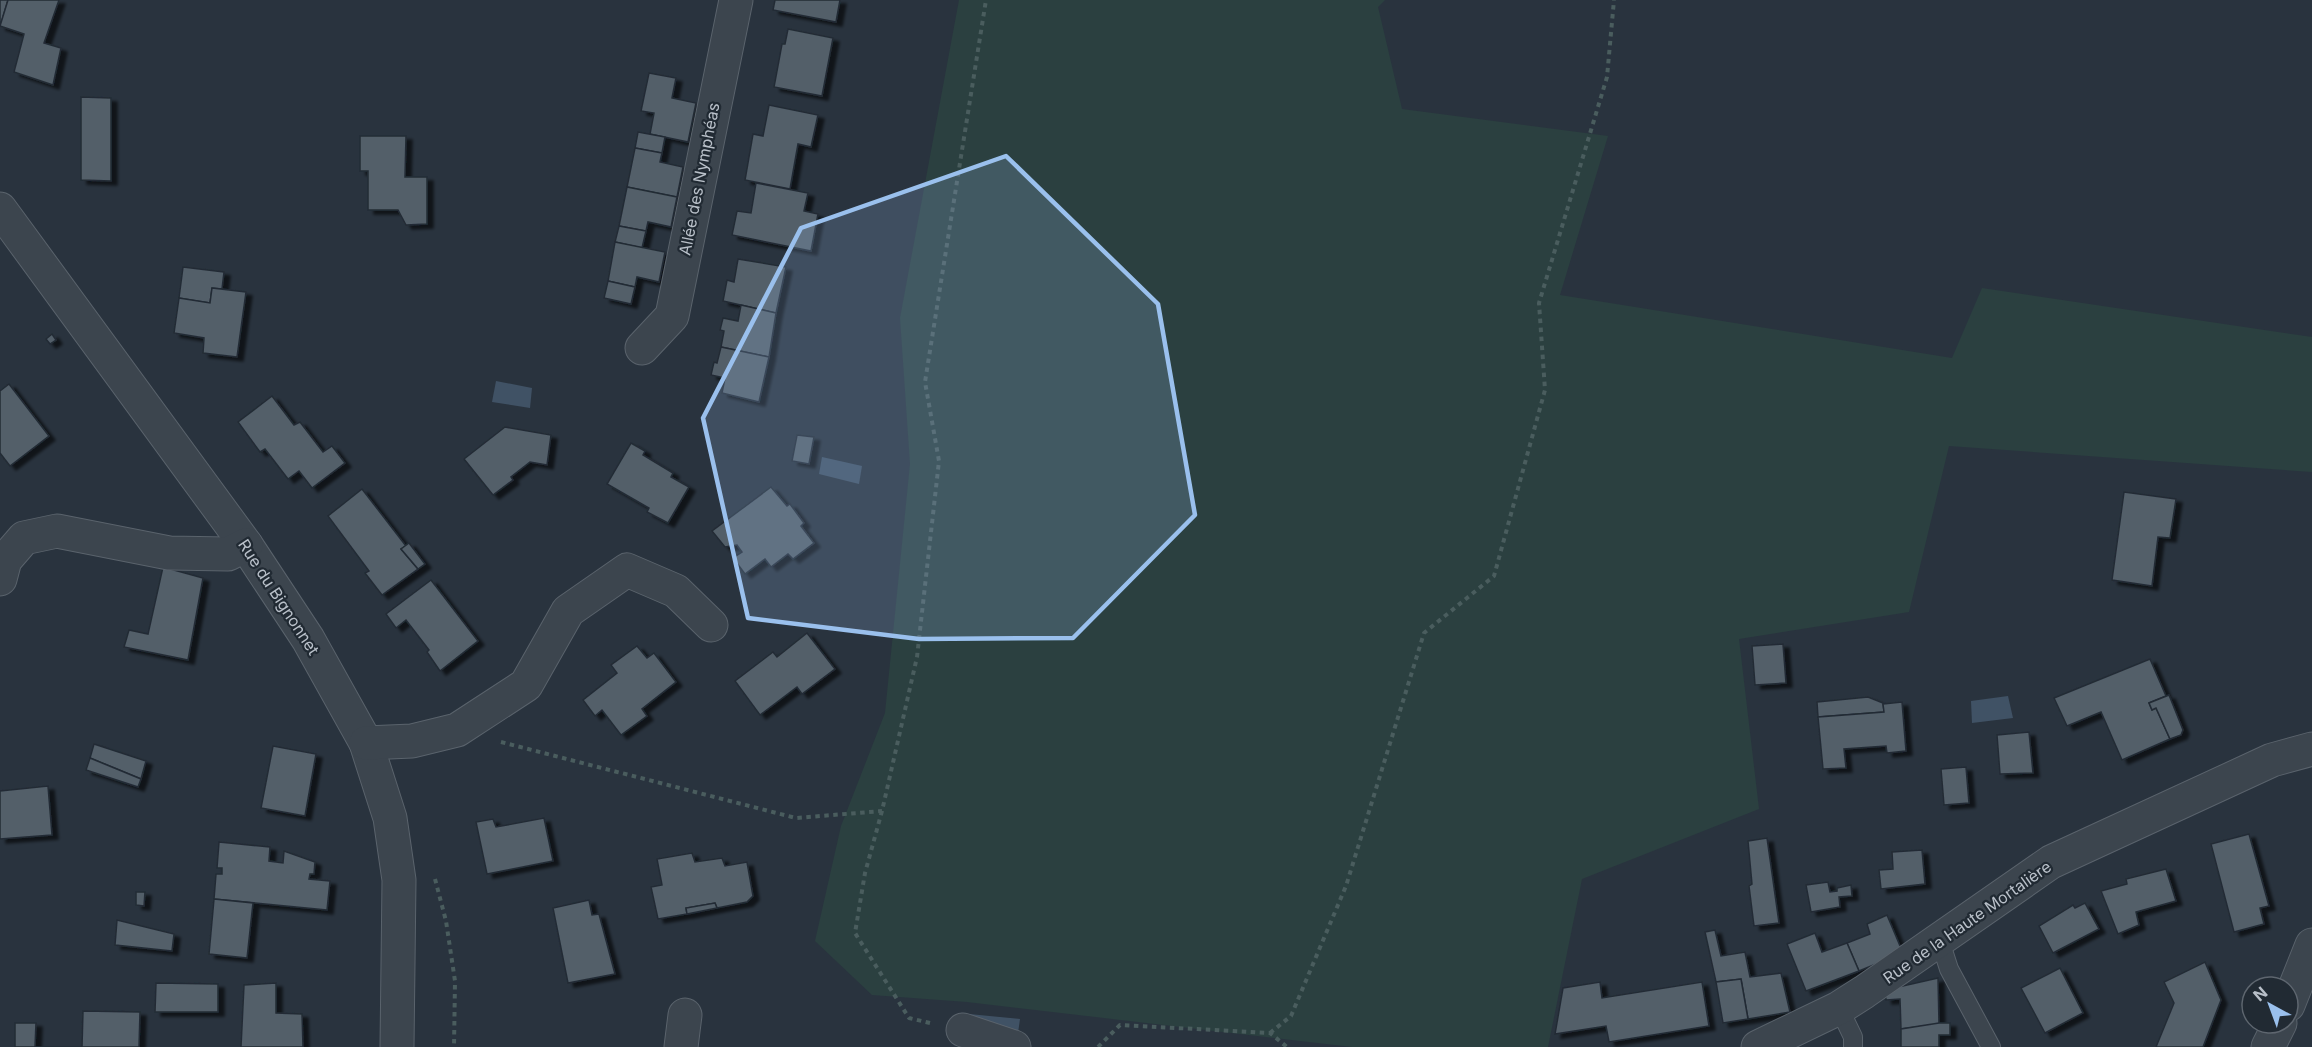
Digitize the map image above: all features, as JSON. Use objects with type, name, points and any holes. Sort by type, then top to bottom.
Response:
[{"type":"street","name":"Allée des Nymphéas","points":[[642,348],[672,316],[735,0]]},
{"type":"street","name":"Rue du Bignonnet","points":[[0,209],[246,546],[308,639],[366,743],[390,818],[399,880],[398,1047]]},
{"type":"street","points":[[0,579],[4,560],[24,538],[57,531],[169,553],[228,554],[246,546]]},
{"type":"street","points":[[366,743],[412,741],[457,730],[526,685],[568,611],[627,570],[676,591],[711,625]]},
{"type":"street","name":"Rue de la Haute Mortalière","points":[[1758,1047],[1839,1008],[1940,941],[2051,862],[2272,760],[2312,749]]},
{"type":"street","points":[[2300,975],[2312,945]]},
{"type":"street","points":[[963,1030],[1014,1047]]},
{"type":"lane","points":[[1940,941],[1949,969],[1991,1047]]},
{"type":"lane","points":[[1839,1008],[1853,1037],[1853,1047]]},
{"type":"path","points":[[963,1030],[909,1018],[855,933],[865,873],[882,811],[917,657],[939,461],[925,382],[986,0]]},
{"type":"path","points":[[1270,1033],[1291,1016],[1346,886],[1424,633],[1494,576],[1545,390],[1539,303],[1607,76],[1614,0]]},
{"type":"path","points":[[457,730],[796,819],[882,811]]},
{"type":"path","points":[[1098,1047],[1120,1025],[1270,1033],[1287,1047]]},
{"type":"highlighted area","points":[[1006,156],[1158,304],[1195,515],[1073,638],[919,639],[748,618],[703,418],[801,228]]},
{"type":"green space","points":[[959,0],[1385,0],[1378,7],[1402,109],[1608,136],[1560,295],[1952,358],[1982,288],[2312,337],[2312,472],[1949,446],[1909,612],[1739,639],[1759,809],[1582,879],[1548,1047],[1352,1047],[967,1002],[872,995],[815,941],[841,826],[885,713],[910,464],[900,318]]},
{"type":"water","points":[[496,381],[532,388],[530,408],[492,402]]},
{"type":"water","points":[[822,457],[862,466],[859,484],[819,474]]},
{"type":"water","points":[[2008,696],[2013,718],[1972,723],[1971,701]]},
{"type":"water","points":[[959,1013],[1020,1019],[1016,1047],[958,1044]]},
{"type":"building","points":[[0,0],[8,0],[0,27]]},
{"type":"building","points":[[8,0],[59,0],[44,43],[61,48],[53,85],[14,72],[24,34],[0,26]]},
{"type":"building","points":[[775,0],[840,0],[836,22],[773,10]]},
{"type":"building","points":[[788,29],[833,38],[822,96],[774,87],[782,44],[785,44]]},
{"type":"building","points":[[649,73],[676,78],[672,98],[696,103],[688,142],[650,134],[654,113],[641,111]]},
{"type":"building","points":[[81,97],[111,98],[111,181],[81,180]]},
{"type":"building","points":[[769,105],[818,115],[811,147],[798,144],[790,189],[745,180],[753,134],[763,136]]},
{"type":"building","points":[[638,132],[665,137],[662,153],[635,148]]},
{"type":"building","points":[[360,136],[406,136],[405,177],[427,177],[427,224],[406,225],[398,210],[368,210],[368,171],[360,171]]},
{"type":"building","points":[[635,148],[662,153],[660,162],[683,167],[677,197],[627,187]]},
{"type":"building","points":[[756,183],[808,193],[804,211],[818,214],[811,251],[732,235],[737,211],[751,213]]},
{"type":"building","points":[[627,187],[677,197],[671,227],[648,222],[646,231],[619,226]]},
{"type":"building","points":[[619,226],[646,231],[642,248],[615,242]]},
{"type":"building","points":[[615,242],[665,252],[659,282],[637,277],[635,287],[608,281]]},
{"type":"building","points":[[738,259],[786,267],[776,313],[723,301],[727,280],[734,282]]},
{"type":"building","points":[[183,267],[224,272],[222,289],[212,288],[210,303],[179,298]]},
{"type":"building","points":[[608,281],[635,287],[631,304],[604,298]]},
{"type":"building","points":[[212,288],[246,292],[237,357],[203,353],[204,338],[174,333],[179,298],[210,303]]},
{"type":"building","points":[[741,305],[776,313],[769,357],[721,347],[724,331],[720,330],[723,318],[738,321]]},
{"type":"building","points":[[52,334],[56,340],[50,344],[46,339]]},
{"type":"building","points":[[721,347],[769,357],[759,402],[722,393],[725,378],[711,375]]},
{"type":"building","points":[[9,384],[49,436],[10,466],[0,453],[0,391]]},
{"type":"building","points":[[272,396],[294,425],[300,422],[323,452],[332,446],[345,463],[312,488],[299,471],[288,479],[265,449],[260,452],[238,422]]},
{"type":"building","points":[[505,427],[551,435],[547,465],[530,462],[511,477],[513,480],[493,495],[464,459]]},
{"type":"building","points":[[797,435],[814,437],[809,464],[792,461]]},
{"type":"building","points":[[631,443],[645,451],[643,455],[673,473],[671,477],[689,487],[668,523],[647,512],[649,508],[607,484]]},
{"type":"building","points":[[771,487],[787,506],[790,504],[804,523],[801,526],[814,543],[793,559],[788,554],[771,567],[765,559],[745,574],[733,558],[742,552],[737,545],[725,547],[712,531]]},
{"type":"building","points":[[362,489],[406,546],[401,549],[418,569],[382,595],[365,573],[369,571],[328,516]]},
{"type":"building","points":[[2124,492],[2176,499],[2170,538],[2158,537],[2152,586],[2112,580]]},
{"type":"building","points":[[409,543],[425,564],[418,569],[401,549]]},
{"type":"building","points":[[163,567],[203,578],[188,660],[124,647],[129,630],[148,634]]},
{"type":"building","points":[[431,580],[478,641],[440,671],[427,652],[429,650],[406,620],[396,628],[386,614]]},
{"type":"building","points":[[807,633],[835,669],[802,694],[797,687],[760,715],[735,681],[773,652],[777,657]]},
{"type":"building","points":[[1783,644],[1786,683],[1755,685],[1752,646]]},
{"type":"building","points":[[637,646],[647,658],[654,653],[676,682],[642,709],[647,716],[621,735],[602,710],[595,716],[583,700],[617,673],[611,665]]},
{"type":"building","points":[[2150,659],[2166,696],[2149,703],[2152,710],[2156,708],[2170,739],[2122,760],[2101,712],[2067,726],[2054,698]]},
{"type":"building","points":[[2169,695],[2183,730],[2181,735],[2170,739],[2156,708],[2152,710],[2149,703]]},
{"type":"building","points":[[1868,697],[1883,703],[1884,712],[1818,717],[1817,702]]},
{"type":"building","points":[[1902,702],[1906,751],[1887,753],[1886,746],[1844,749],[1846,768],[1823,769],[1818,717],[1884,712],[1883,704]]},
{"type":"building","points":[[2029,732],[2033,773],[2000,774],[1997,735]]},
{"type":"building","points":[[94,744],[146,761],[141,779],[90,758]]},
{"type":"building","points":[[273,746],[316,754],[305,816],[261,808]]},
{"type":"building","points":[[90,758],[141,779],[138,787],[86,770]]},
{"type":"building","points":[[1966,767],[1969,803],[1944,805],[1941,769]]},
{"type":"building","points":[[48,786],[52,835],[0,839],[0,791]]},
{"type":"building","points":[[544,818],[553,861],[487,874],[476,822],[493,819],[496,827]]},
{"type":"building","points":[[2249,834],[2269,906],[2260,908],[2264,924],[2234,932],[2211,844]]},
{"type":"building","points":[[1767,838],[1779,923],[1754,926],[1749,886],[1752,884],[1748,841]]},
{"type":"building","points":[[219,842],[270,847],[269,861],[283,863],[284,851],[315,862],[314,874],[310,874],[309,879],[330,881],[327,910],[214,899],[216,874],[222,874],[222,868],[217,868]]},
{"type":"building","points":[[1922,850],[1925,884],[1881,889],[1879,870],[1893,869],[1892,852]]},
{"type":"building","points":[[692,853],[695,862],[722,858],[725,866],[747,862],[753,896],[747,902],[717,908],[715,903],[686,908],[687,914],[658,919],[651,887],[662,885],[657,859]]},
{"type":"building","points":[[2166,869],[2176,901],[2136,912],[2139,925],[2118,934],[2101,891],[2127,884],[2126,879]]},
{"type":"building","points":[[1828,882],[1830,892],[1851,885],[1852,896],[1839,897],[1840,907],[1811,912],[1806,885]]},
{"type":"building","points":[[136,892],[145,892],[144,906],[136,905]]},
{"type":"building","points":[[214,899],[253,903],[247,958],[209,954]]},
{"type":"building","points":[[589,900],[592,915],[599,914],[615,974],[568,983],[553,908]]},
{"type":"building","points":[[715,903],[717,908],[687,914],[686,908]]},
{"type":"building","points":[[2085,903],[2099,929],[2053,953],[2039,926],[2073,905],[2075,908]]},
{"type":"building","points":[[1887,915],[1903,953],[1859,971],[1847,943],[1870,934],[1867,924]]},
{"type":"building","points":[[117,920],[174,934],[172,951],[115,945]]},
{"type":"building","points":[[1715,930],[1721,956],[1745,952],[1750,977],[1781,973],[1790,1012],[1748,1019],[1741,979],[1716,982],[1705,932]]},
{"type":"building","points":[[1815,933],[1822,952],[1847,943],[1859,971],[1806,991],[1787,944]]},
{"type":"building","points":[[2205,962],[2221,1000],[2203,1047],[2156,1047],[2174,1003],[2164,982]]},
{"type":"building","points":[[2060,968],[2083,1013],[2045,1033],[2021,988]]},
{"type":"building","points":[[1938,978],[1939,1024],[1901,1029],[1900,999],[1886,1000],[1885,990]]},
{"type":"building","points":[[1741,979],[1748,1019],[1723,1023],[1716,982]]},
{"type":"building","points":[[1600,982],[1602,998],[1702,982],[1709,1026],[1609,1042],[1606,1026],[1555,1034],[1563,988]]},
{"type":"building","points":[[156,983],[218,984],[218,1012],[155,1012]]},
{"type":"building","points":[[276,983],[276,1013],[302,1014],[303,1047],[241,1047],[244,985]]},
{"type":"building","points":[[83,1011],[140,1012],[139,1047],[82,1047]]},
{"type":"building","points":[[15,1023],[36,1023],[35,1047],[15,1047]]},
{"type":"building","points":[[1950,1023],[1950,1035],[1939,1035],[1939,1047],[1901,1047],[1901,1029]]}]
